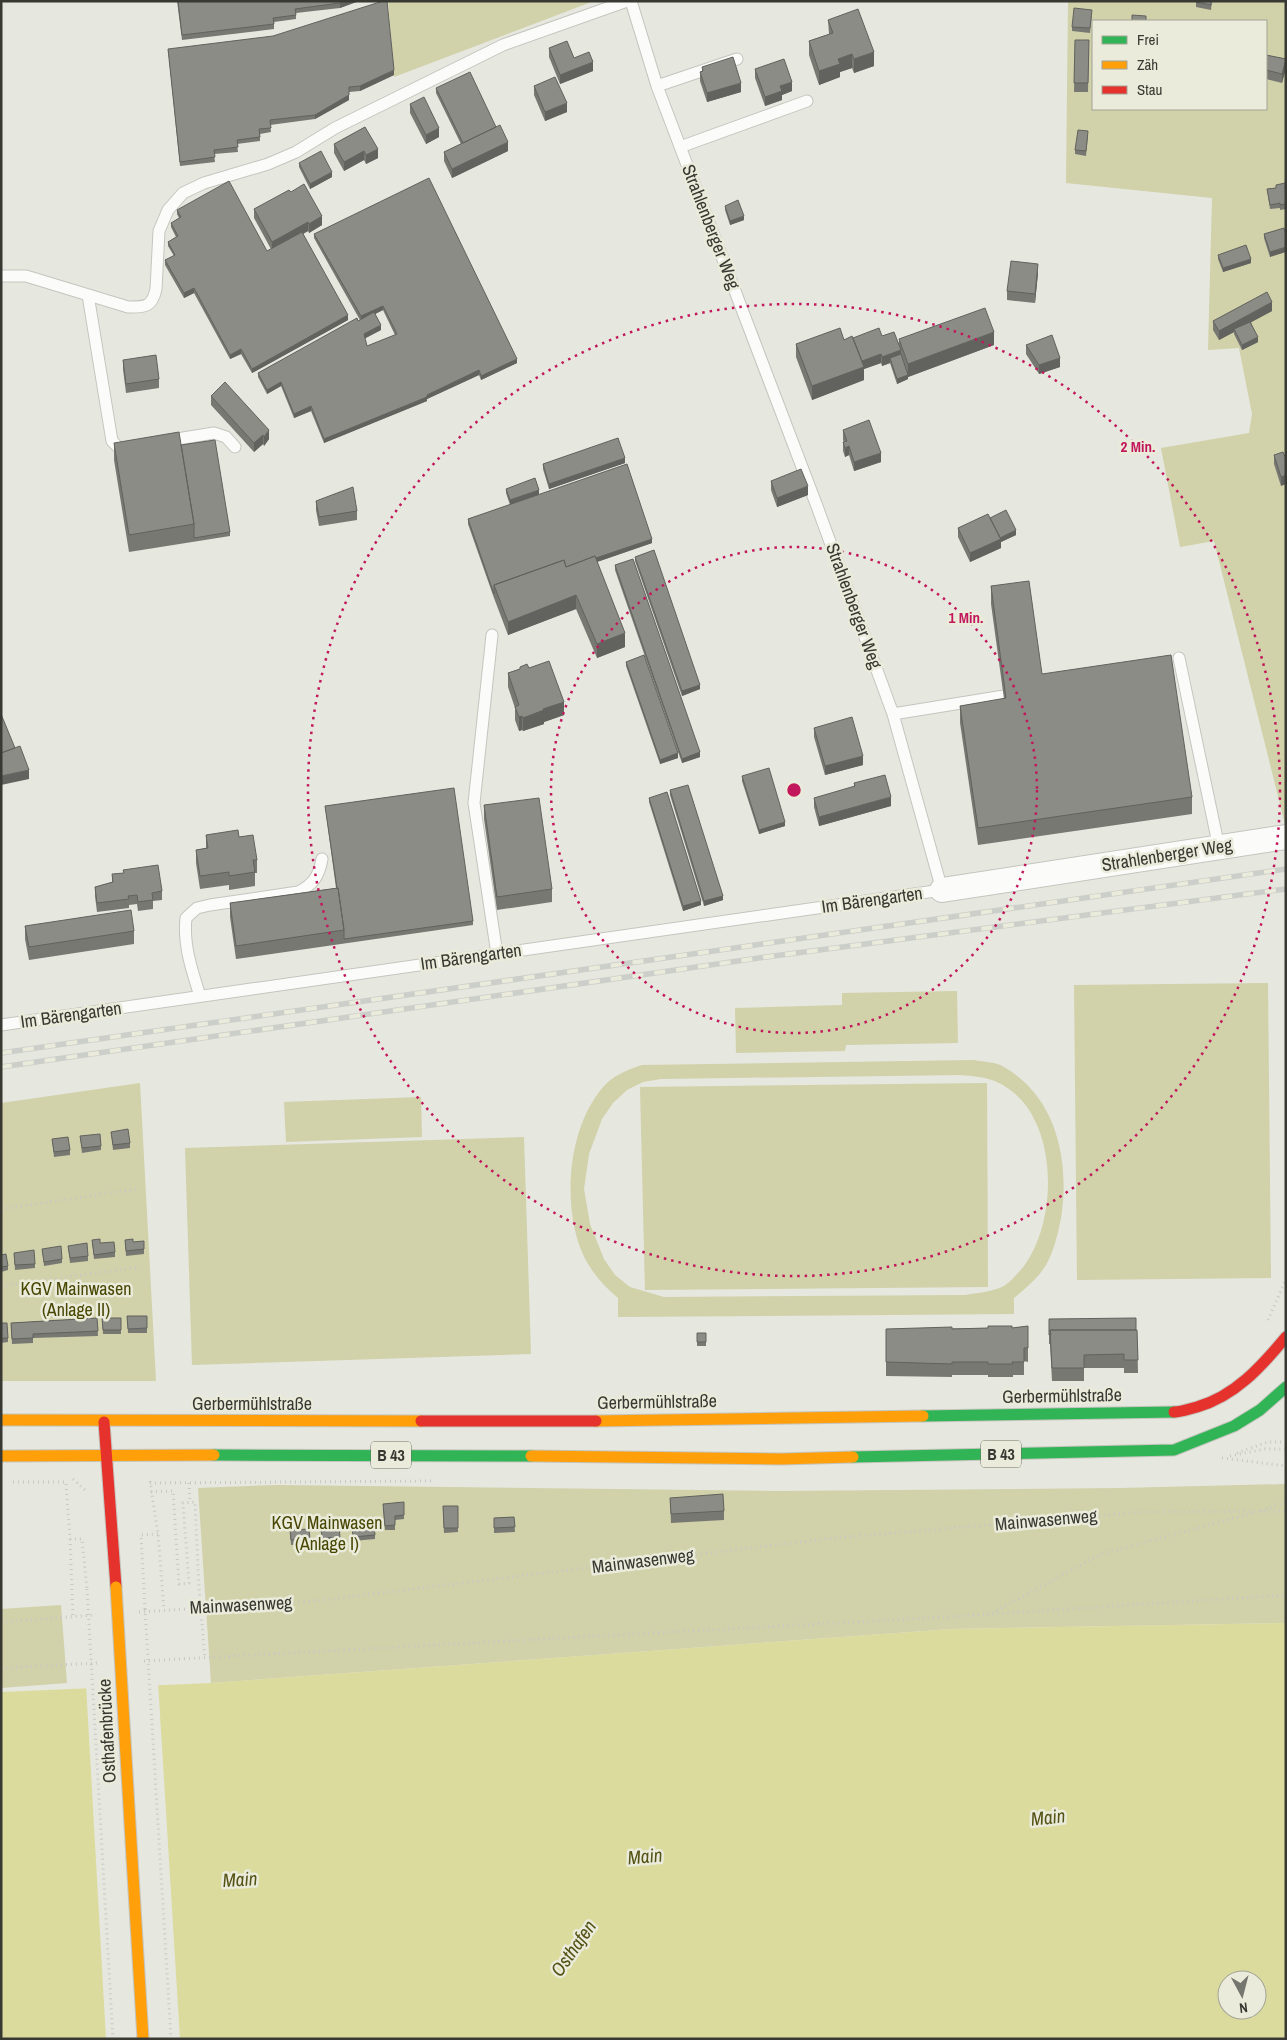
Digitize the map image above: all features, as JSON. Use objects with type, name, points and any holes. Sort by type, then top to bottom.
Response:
[{"type":"main road","name":"Gerbermühlstraße","points":[[1,1420],[104,1422],[578,1421],[1180,1412],[1216,1400],[1245,1381],[1286,1337]]},
{"type":"main road","name":"B 43","points":[[1,1456],[325,1454],[780,1459],[1174,1450],[1218,1435],[1250,1418],[1286,1387]]},
{"type":"main road","name":"Osthafenbrücke","points":[[104,1422],[116,1587],[143,2039]]},
{"type":"street","name":"Strahlenberger Weg","points":[[942,890],[1286,838]]},
{"type":"lane","points":[[1,276],[26,276],[128,307],[149,305],[154,299],[159,231],[168,210],[183,193],[204,183],[268,164],[296,152],[335,128],[503,45],[626,1]]},
{"type":"lane","name":"Strahlenberger Weg","points":[[631,1],[657,86],[818,509],[893,714],[942,890]]},
{"type":"lane","points":[[657,86],[737,59]]},
{"type":"lane","points":[[680,147],[806,101]]},
{"type":"lane","points":[[88,295],[112,441],[120,449],[139,446]]},
{"type":"lane","points":[[158,442],[214,433],[226,437],[235,447]]},
{"type":"lane","points":[[492,635],[474,803],[497,954]]},
{"type":"lane","points":[[1179,658],[1219,848]]},
{"type":"lane","points":[[893,714],[1004,696]]},
{"type":"lane","points":[[200,996],[190,967],[187,951],[186,918],[197,908],[298,892],[309,888],[316,879],[322,859]]},
{"type":"lane","name":"Im Bärengarten","points":[[1,1025],[942,890]]},
{"type":"path","points":[[1,1209],[137,1189]]},
{"type":"path","points":[[1,1286],[140,1267]]},
{"type":"path","points":[[1266,1324],[1286,1279]]},
{"type":"path","points":[[1286,1442],[1268,1442],[1223,1458],[1265,1449],[1286,1449]]},
{"type":"path","points":[[149,1473],[158,1534],[164,1610]]},
{"type":"path","points":[[10,1482],[66,1482],[73,1617]]},
{"type":"path","points":[[189,1483],[190,1502]]},
{"type":"path","points":[[151,1492],[173,1491],[179,1584],[189,1583],[183,1503],[195,1502],[200,1608],[205,1659],[1286,1595]]},
{"type":"path","points":[[989,1614],[1101,1554],[1258,1512],[1286,1502]]},
{"type":"path","name":"Mainwasenweg","points":[[136,1612],[314,1601],[832,1538],[1143,1512],[1286,1511]]},
{"type":"path","points":[[158,1534],[141,1534],[171,2039]]},
{"type":"path","points":[[70,1540],[82,1539],[87,1589],[113,2039]]},
{"type":"path","points":[[1,1622],[100,1614]]},
{"type":"green space","points":[[388,1],[594,1],[394,77]]},
{"type":"green space","points":[[1068,1],[1286,1],[1286,828],[1214,541],[1180,547],[1161,448],[1249,433],[1252,414],[1239,348],[1208,350],[1212,198],[1066,183]]},
{"type":"green space","points":[[1268,983],[1271,1278],[1077,1280],[1074,985]]},
{"type":"green space","points":[[957,991],[958,1043],[846,1045],[845,1051],[736,1053],[735,1008],[842,1005],[842,993]]},
{"type":"green space","points":[[974,1060],[1001,1065],[1022,1080],[1037,1095],[1048,1113],[1056,1133],[1061,1154],[1063,1197],[1061,1218],[1049,1260],[1036,1279],[1014,1298],[1014,1314],[618,1317],[618,1298],[606,1287],[587,1262],[574,1227],[571,1206],[573,1160],[577,1138],[595,1098],[612,1079],[642,1065]],"holes":[[[960,1075],[993,1080],[1017,1096],[1032,1116],[1042,1140],[1047,1166],[1048,1194],[1044,1221],[1036,1245],[1024,1266],[1002,1287],[965,1295],[664,1297],[630,1287],[615,1275],[604,1259],[590,1224],[584,1189],[589,1154],[602,1119],[613,1103],[627,1090],[643,1082],[661,1079]]]},
{"type":"green space","name":"KGV Mainwasen (Anlage II)","points":[[140,1083],[156,1381],[1,1381],[1,1103]]},
{"type":"green space","points":[[987,1083],[988,1287],[645,1290],[640,1087]]},
{"type":"green space","points":[[421,1097],[422,1137],[286,1142],[284,1102]]},
{"type":"green space","points":[[524,1137],[531,1354],[192,1365],[185,1148]]},
{"type":"green space","name":"KGV Mainwasen (Anlage I)","points":[[1286,1484],[1286,1623],[952,1629],[211,1683],[198,1488],[277,1485],[778,1491],[1120,1488]]},
{"type":"green space","points":[[61,1605],[67,1683],[1,1688],[1,1609]]},
{"type":"water","points":[[1286,1623],[1286,2039],[1,2039],[1,1692],[211,1683],[952,1629]]},
{"type":"pier","points":[[158,1682],[180,2039],[106,2039],[86,1684]]},
{"type":"building","points":[[178,1],[346,1],[295,9],[296,15],[273,18],[274,24],[182,35]]},
{"type":"building","points":[[387,1],[394,70],[360,86],[349,87],[349,95],[315,115],[270,120],[271,128],[259,129],[260,137],[237,140],[238,147],[214,150],[215,157],[180,162],[168,49],[273,36]]},
{"type":"building","points":[[1211,1],[1211,5],[1196,2]]},
{"type":"building","points":[[1074,8],[1092,10],[1090,28],[1072,27]]},
{"type":"building","points":[[858,9],[874,52],[854,59],[852,54],[838,59],[840,64],[819,71],[809,41],[833,33],[828,20]]},
{"type":"building","points":[[1132,15],[1146,16],[1146,20],[1132,20]]},
{"type":"building","points":[[1075,40],[1089,40],[1088,83],[1074,83]]},
{"type":"building","points":[[567,41],[574,58],[589,52],[593,62],[560,75],[549,48]]},
{"type":"building","points":[[1267,55],[1286,59],[1282,74],[1267,70]]},
{"type":"building","points":[[733,57],[741,83],[707,93],[700,72],[703,71],[702,67]]},
{"type":"building","points":[[784,59],[792,82],[780,86],[782,91],[765,97],[755,69]]},
{"type":"building","points":[[470,72],[496,127],[463,143],[436,88]]},
{"type":"building","points":[[555,77],[567,103],[545,112],[534,86]]},
{"type":"building","points":[[424,97],[439,128],[426,135],[410,104]]},
{"type":"building","points":[[500,125],[508,142],[452,169],[444,152]]},
{"type":"building","points":[[365,127],[378,149],[366,155],[364,151],[344,162],[334,144]]},
{"type":"building","points":[[1078,130],[1088,131],[1086,151],[1075,150]]},
{"type":"building","points":[[321,151],[332,172],[310,184],[299,163]]},
{"type":"building","points":[[429,178],[517,359],[481,376],[479,370],[427,395],[427,397],[324,439],[311,406],[294,414],[281,382],[267,390],[258,373],[357,318],[358,321],[374,312],[381,325],[364,334],[367,346],[397,334],[383,306],[361,316],[314,234]]},
{"type":"building","points":[[229,181],[267,251],[302,232],[348,315],[252,369],[241,349],[230,355],[194,288],[184,293],[165,260],[175,255],[168,242],[178,236],[171,223],[181,217],[177,210]]},
{"type":"building","points":[[1285,183],[1286,204],[1270,205],[1267,189],[1276,188],[1276,185]]},
{"type":"building","points":[[304,184],[322,216],[272,242],[254,209]]},
{"type":"building","points":[[738,200],[744,216],[730,221],[725,206]]},
{"type":"building","points":[[1284,228],[1286,247],[1270,252],[1264,234]]},
{"type":"building","points":[[1246,245],[1251,259],[1223,268],[1218,255]]},
{"type":"building","points":[[1011,261],[1038,264],[1035,294],[1007,291]]},
{"type":"building","points":[[1267,292],[1272,302],[1219,331],[1213,321]]},
{"type":"building","points":[[985,308],[994,332],[908,364],[899,339]]},
{"type":"building","points":[[1250,322],[1258,337],[1242,345],[1234,329]]},
{"type":"building","points":[[840,328],[844,340],[852,336],[864,367],[812,386],[796,344]]},
{"type":"building","points":[[879,328],[882,336],[894,332],[901,350],[882,357],[881,354],[862,361],[853,338]]},
{"type":"building","points":[[1052,335],[1060,358],[1039,365],[1026,345]]},
{"type":"building","points":[[901,354],[908,375],[897,379],[890,358]]},
{"type":"building","points":[[156,355],[159,379],[126,384],[123,360]]},
{"type":"building","points":[[225,382],[269,430],[264,437],[263,435],[254,443],[211,396]]},
{"type":"building","points":[[869,420],[881,453],[854,462],[849,446],[845,448],[843,442],[847,441],[843,430]]},
{"type":"building","points":[[179,432],[194,524],[129,535],[114,443]]},
{"type":"building","points":[[618,438],[625,458],[549,484],[543,464]]},
{"type":"building","points":[[215,440],[230,532],[194,538],[194,524],[181,445]]},
{"type":"building","points":[[1283,452],[1286,459],[1286,475],[1281,477],[1274,455]]},
{"type":"building","points":[[627,464],[652,539],[566,567],[564,560],[494,585],[494,594],[468,519]]},
{"type":"building","points":[[801,469],[808,486],[777,498],[771,481]]},
{"type":"building","points":[[535,478],[539,490],[510,500],[506,489]]},
{"type":"building","points":[[353,487],[357,511],[319,517],[316,501]]},
{"type":"building","points":[[1006,510],[1016,530],[1000,538],[990,518]]},
{"type":"building","points":[[988,514],[1001,539],[970,553],[958,528]]},
{"type":"building","points":[[654,550],[700,685],[682,691],[635,557]]},
{"type":"building","points":[[595,556],[625,633],[597,644],[576,595],[508,622],[494,585],[564,560],[566,567]]},
{"type":"building","points":[[633,559],[700,752],[682,759],[615,565]]},
{"type":"building","points":[[1029,581],[1042,674],[1171,655],[1192,797],[978,828],[960,706],[1006,698],[991,586]]},
{"type":"building","points":[[644,655],[678,753],[660,760],[626,662]]},
{"type":"building","points":[[549,661],[564,702],[523,718],[522,716],[519,717],[515,707],[519,705],[508,673],[520,669],[520,667],[527,664],[529,668]]},
{"type":"building","points":[[1,714],[15,748],[1,753]]},
{"type":"building","points":[[852,717],[863,756],[825,766],[814,728]]},
{"type":"building","points":[[20,746],[29,770],[1,776],[1,753]]},
{"type":"building","points":[[769,768],[785,822],[759,830],[742,776]]},
{"type":"building","points":[[885,775],[891,797],[819,817],[814,798],[855,786],[854,783]]},
{"type":"building","points":[[688,785],[723,896],[704,901],[670,790]]},
{"type":"building","points":[[454,788],[473,921],[344,939],[325,806]]},
{"type":"building","points":[[667,792],[701,901],[683,906],[649,798]]},
{"type":"building","points":[[539,798],[552,889],[497,897],[484,805]]},
{"type":"building","points":[[238,830],[239,837],[253,835],[257,860],[253,860],[255,872],[229,876],[229,872],[200,876],[196,850],[208,848],[206,835]]},
{"type":"building","points":[[158,865],[162,891],[152,893],[153,900],[138,902],[137,895],[128,896],[129,899],[97,903],[95,887],[113,882],[112,874],[124,873],[123,870]]},
{"type":"building","points":[[338,888],[344,930],[236,946],[230,903]]},
{"type":"building","points":[[131,910],[134,931],[29,947],[25,926]]},
{"type":"building","points":[[128,1129],[130,1143],[113,1145],[111,1132]]},
{"type":"building","points":[[100,1134],[101,1146],[82,1148],[80,1136]]},
{"type":"building","points":[[68,1137],[70,1150],[54,1152],[52,1139]]},
{"type":"building","points":[[100,1239],[100,1243],[114,1242],[115,1252],[94,1255],[92,1240]]},
{"type":"building","points":[[133,1239],[133,1242],[144,1241],[144,1249],[126,1251],[125,1240]]},
{"type":"building","points":[[87,1243],[88,1256],[70,1258],[68,1246]]},
{"type":"building","points":[[61,1246],[62,1259],[44,1262],[42,1249]]},
{"type":"building","points":[[34,1250],[35,1264],[15,1265],[14,1253]]},
{"type":"building","points":[[6,1254],[8,1266],[1,1267],[1,1255]]},
{"type":"building","points":[[127,1316],[147,1316],[147,1328],[128,1329]]},
{"type":"building","points":[[97,1318],[98,1331],[33,1334],[33,1338],[12,1339],[11,1323]]},
{"type":"building","points":[[102,1318],[121,1318],[121,1330],[103,1330]]},
{"type":"building","points":[[1136,1318],[1136,1330],[1050,1330],[1051,1335],[1049,1335],[1049,1319]]},
{"type":"building","points":[[1,1323],[7,1323],[8,1338],[1,1338]]},
{"type":"building","points":[[988,1326],[1012,1326],[1012,1328],[1028,1326],[1028,1348],[1024,1348],[1024,1362],[988,1364],[988,1362],[952,1362],[952,1364],[886,1362],[886,1329],[988,1328]]},
{"type":"building","points":[[1050,1330],[1137,1330],[1138,1360],[1124,1360],[1124,1354],[1084,1355],[1084,1368],[1052,1368]]},
{"type":"building","points":[[697,1333],[706,1333],[706,1342],[697,1342]]},
{"type":"building","points":[[723,1494],[724,1511],[671,1514],[670,1498]]},
{"type":"building","points":[[404,1502],[404,1515],[395,1516],[395,1525],[385,1526],[383,1504]]},
{"type":"building","points":[[443,1506],[458,1506],[458,1528],[444,1528]]},
{"type":"building","points":[[514,1517],[515,1527],[494,1528],[494,1518]]},
{"type":"building","points":[[374,1523],[375,1535],[353,1537],[352,1525]]},
{"type":"building","points":[[339,1527],[340,1537],[322,1538],[321,1528]]},
{"type":"building","points":[[309,1529],[310,1539],[291,1540],[290,1530]]},
{"type":"railway","points":[[1,1053],[1286,869]]},
{"type":"railway","points":[[1,1067],[766,957],[1286,889]]},
{"type":"traffic: fast","points":[[853,1457],[1174,1450],[1234,1426],[1260,1410],[1286,1387]]},
{"type":"traffic: fast","points":[[923,1416],[1174,1412]]},
{"type":"traffic: fast","points":[[214,1455],[531,1456]]},
{"type":"traffic: slow","points":[[596,1421],[923,1416]]},
{"type":"traffic: slow","points":[[1,1420],[421,1421]]},
{"type":"traffic: slow","points":[[1,1456],[214,1455]]},
{"type":"traffic: slow","points":[[531,1456],[781,1459],[853,1457]]},
{"type":"traffic: slow","points":[[116,1587],[132,1858]]},
{"type":"traffic: slow","points":[[132,1858],[143,2039]]},
{"type":"traffic: jam","points":[[1174,1412],[1180,1412],[1211,1402],[1235,1388],[1257,1369],[1286,1337]]},
{"type":"traffic: jam","points":[[421,1421],[596,1421]]},
{"type":"traffic: jam","points":[[104,1422],[116,1587]]},
{"type":"water label","name":"Main","points":[[1048,1817]]},
{"type":"water label","name":"Main","points":[[645,1856]]},
{"type":"water label","name":"Main","points":[[240,1879]]},
{"type":"water label","name":"Osthafen","points":[[573,1948]]}]
